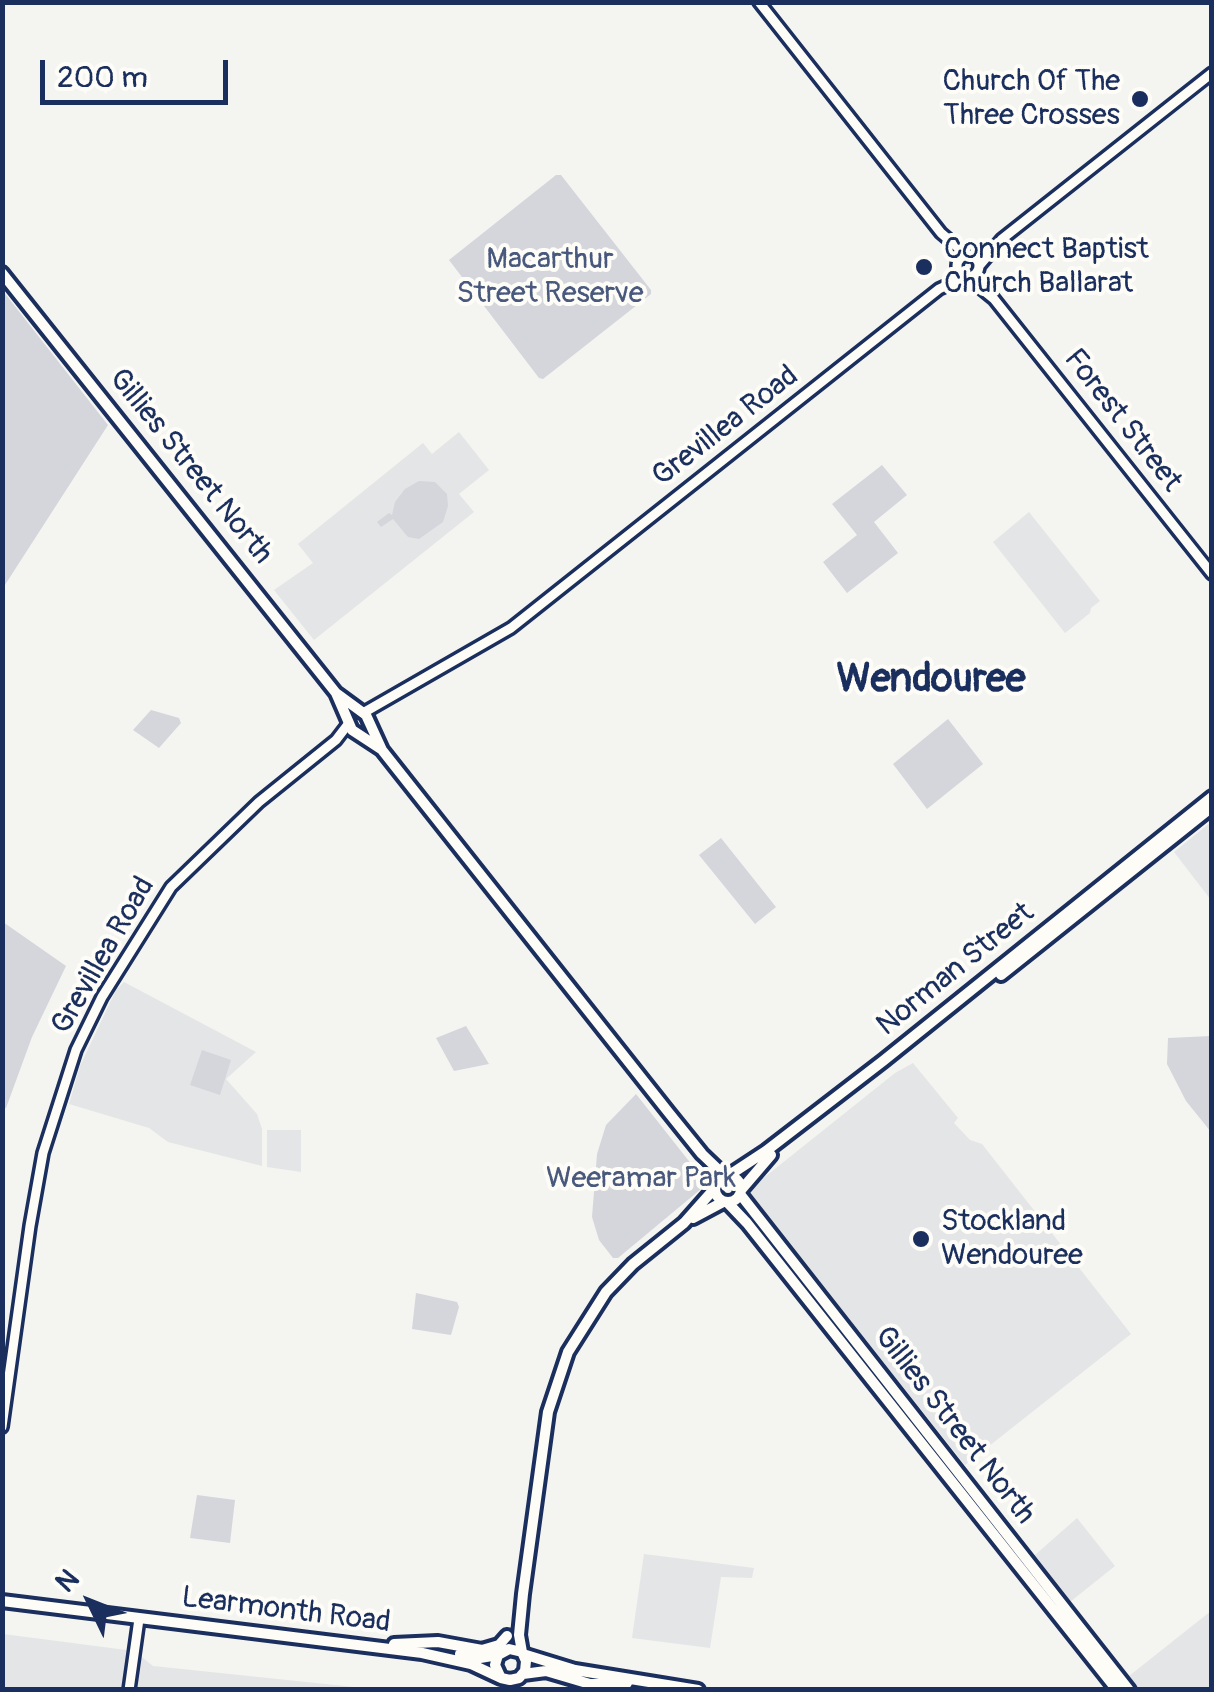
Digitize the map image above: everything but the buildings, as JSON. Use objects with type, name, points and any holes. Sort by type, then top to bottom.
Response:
[{"type":"main road","name":"Gillies Street North","points":[[2,273],[336,694],[353,727],[382,750]]},
{"type":"main road","name":"Gillies Street North","points":[[336,694],[366,717],[382,750],[702,1154],[727,1176]]},
{"type":"main road","points":[[354,714],[366,717],[366,731],[353,727],[354,714]]},
{"type":"main road","name":"Norman Street","points":[[741,1192],[774,1152],[1212,797]]},
{"type":"main road","name":"Norman Street","points":[[727,1176],[766,1152],[895,1055],[1212,807]]},
{"type":"main road","name":"Gillies Street North","points":[[702,1154],[715,1187]]},
{"type":"main road","points":[[523,1674],[527,1664],[519,1636],[523,1594],[548,1412],[568,1352],[606,1292],[684,1223],[727,1176],[736,1178],[741,1192],[735,1200],[684,1223]]},
{"type":"main road","points":[[715,1187],[717,1196],[725,1202]]},
{"type":"main road","name":"Gillies Street North","points":[[741,1192],[816,1300],[1117,1690]]},
{"type":"main road","name":"Gillies Street North","points":[[725,1202],[816,1300]]},
{"type":"main road","name":"Gillies Street North","points":[[948,1468],[1129,1690]]},
{"type":"main road","points":[[523,1594],[495,1665],[500,1676],[513,1680],[546,1670],[590,1684],[627,1683],[662,1690]]},
{"type":"main road","name":"Learmonth Road","points":[[2,1598],[441,1656],[500,1676]]},
{"type":"main road","name":"Learmonth Road","points":[[140,1616],[482,1650],[498,1645],[507,1636]]},
{"type":"main road","name":"Learmonth Road","points":[[426,1643],[469,1657],[499,1654]]},
{"type":"main road","points":[[499,1654],[509,1648],[575,1670],[698,1690]]},
{"type":"street","points":[[759,2],[941,232],[978,266]]},
{"type":"street","name":"Grevillea Road","points":[[939,289],[974,275],[1002,240],[1212,74]]},
{"type":"street","points":[[941,232],[966,277]]},
{"type":"street","name":"Grevillea Road","points":[[366,717],[390,698],[512,628],[939,289],[960,258],[1002,240]]},
{"type":"street","name":"Forest Street","points":[[978,266],[994,299],[1212,574]]},
{"type":"street","name":"Forest Street","points":[[966,277],[994,299]]},
{"type":"street","name":"Grevillea Road","points":[[2,1427],[38,1172],[76,1050],[114,975],[171,887],[260,802],[353,727]]},
{"type":"street","points":[[129,1690],[140,1616]]},
{"type":"shaded area","points":[[459,432],[489,470],[459,494],[474,512],[314,640],[274,590],[313,563],[298,544],[423,443],[432,454]]},
{"type":"shaded area","points":[[1029,512],[1100,601],[1065,633],[993,542]]},
{"type":"shaded area","points":[[1211,822],[1211,900],[1174,852]]},
{"type":"shaded area","points":[[124,982],[256,1052],[226,1079],[257,1114],[262,1129],[262,1166],[168,1142],[149,1128],[69,1104],[80,1066],[116,990]]},
{"type":"shaded area","name":"Stockland Wendouree","points":[[913,1063],[958,1118],[954,1123],[970,1140],[982,1144],[1131,1334],[965,1465],[749,1193],[895,1073]]},
{"type":"shaded area","points":[[267,1130],[301,1130],[301,1172],[267,1167]]},
{"type":"shaded area","points":[[1077,1518],[1115,1566],[1070,1602],[1035,1555]]},
{"type":"shaded area","points":[[644,1554],[754,1568],[752,1578],[721,1577],[710,1648],[632,1638]]},
{"type":"shaded area","points":[[1211,1611],[1211,1689],[1139,1689],[1129,1676]]},
{"type":"shaded area","points":[[3,1634],[134,1651],[153,1666],[373,1689],[3,1690]]},
{"type":"green space","name":"Macarthur Street Reserve","points":[[556,175],[561,175],[651,294],[543,379],[449,260]]},
{"type":"green space","points":[[3,291],[108,425],[3,588]]},
{"type":"green space","points":[[882,465],[907,495],[874,522],[898,553],[847,593],[823,562],[857,535],[832,504]]},
{"type":"green space","points":[[419,481],[435,482],[447,494],[443,522],[419,539],[408,537],[393,519],[381,527],[377,522],[389,513],[392,515],[395,502],[405,489]]},
{"type":"green space","points":[[151,710],[179,718],[181,723],[159,748],[133,730]]},
{"type":"green space","points":[[948,719],[983,764],[927,809],[893,764]]},
{"type":"green space","points":[[721,838],[776,907],[755,924],[699,855]]},
{"type":"green space","points":[[3,922],[66,966],[32,1037],[6,1108],[2,1107]]},
{"type":"green space","points":[[466,1026],[489,1064],[454,1071],[436,1038]]},
{"type":"green space","points":[[1212,1036],[1211,1132],[1186,1101],[1167,1064],[1168,1038]]},
{"type":"green space","points":[[202,1050],[231,1060],[220,1095],[190,1085]]},
{"type":"green space","name":"Weeramar Park","points":[[636,1094],[707,1184],[618,1258],[613,1258],[599,1240],[592,1217],[597,1154],[606,1125]]},
{"type":"green space","points":[[416,1293],[457,1302],[451,1335],[412,1329]]},
{"type":"green space","points":[[197,1495],[235,1500],[230,1543],[190,1538]]},
{"type":"place","name":"Church Of The Three Crosses","points":[[1140,99]]},
{"type":"place","name":"Connect Baptist Church Ballarat","points":[[924,267]]},
{"type":"place","name":"Stockland Wendouree","points":[[921,1239]]},
{"type":"district","name":"Wendouree","points":[[931,681]]}]
